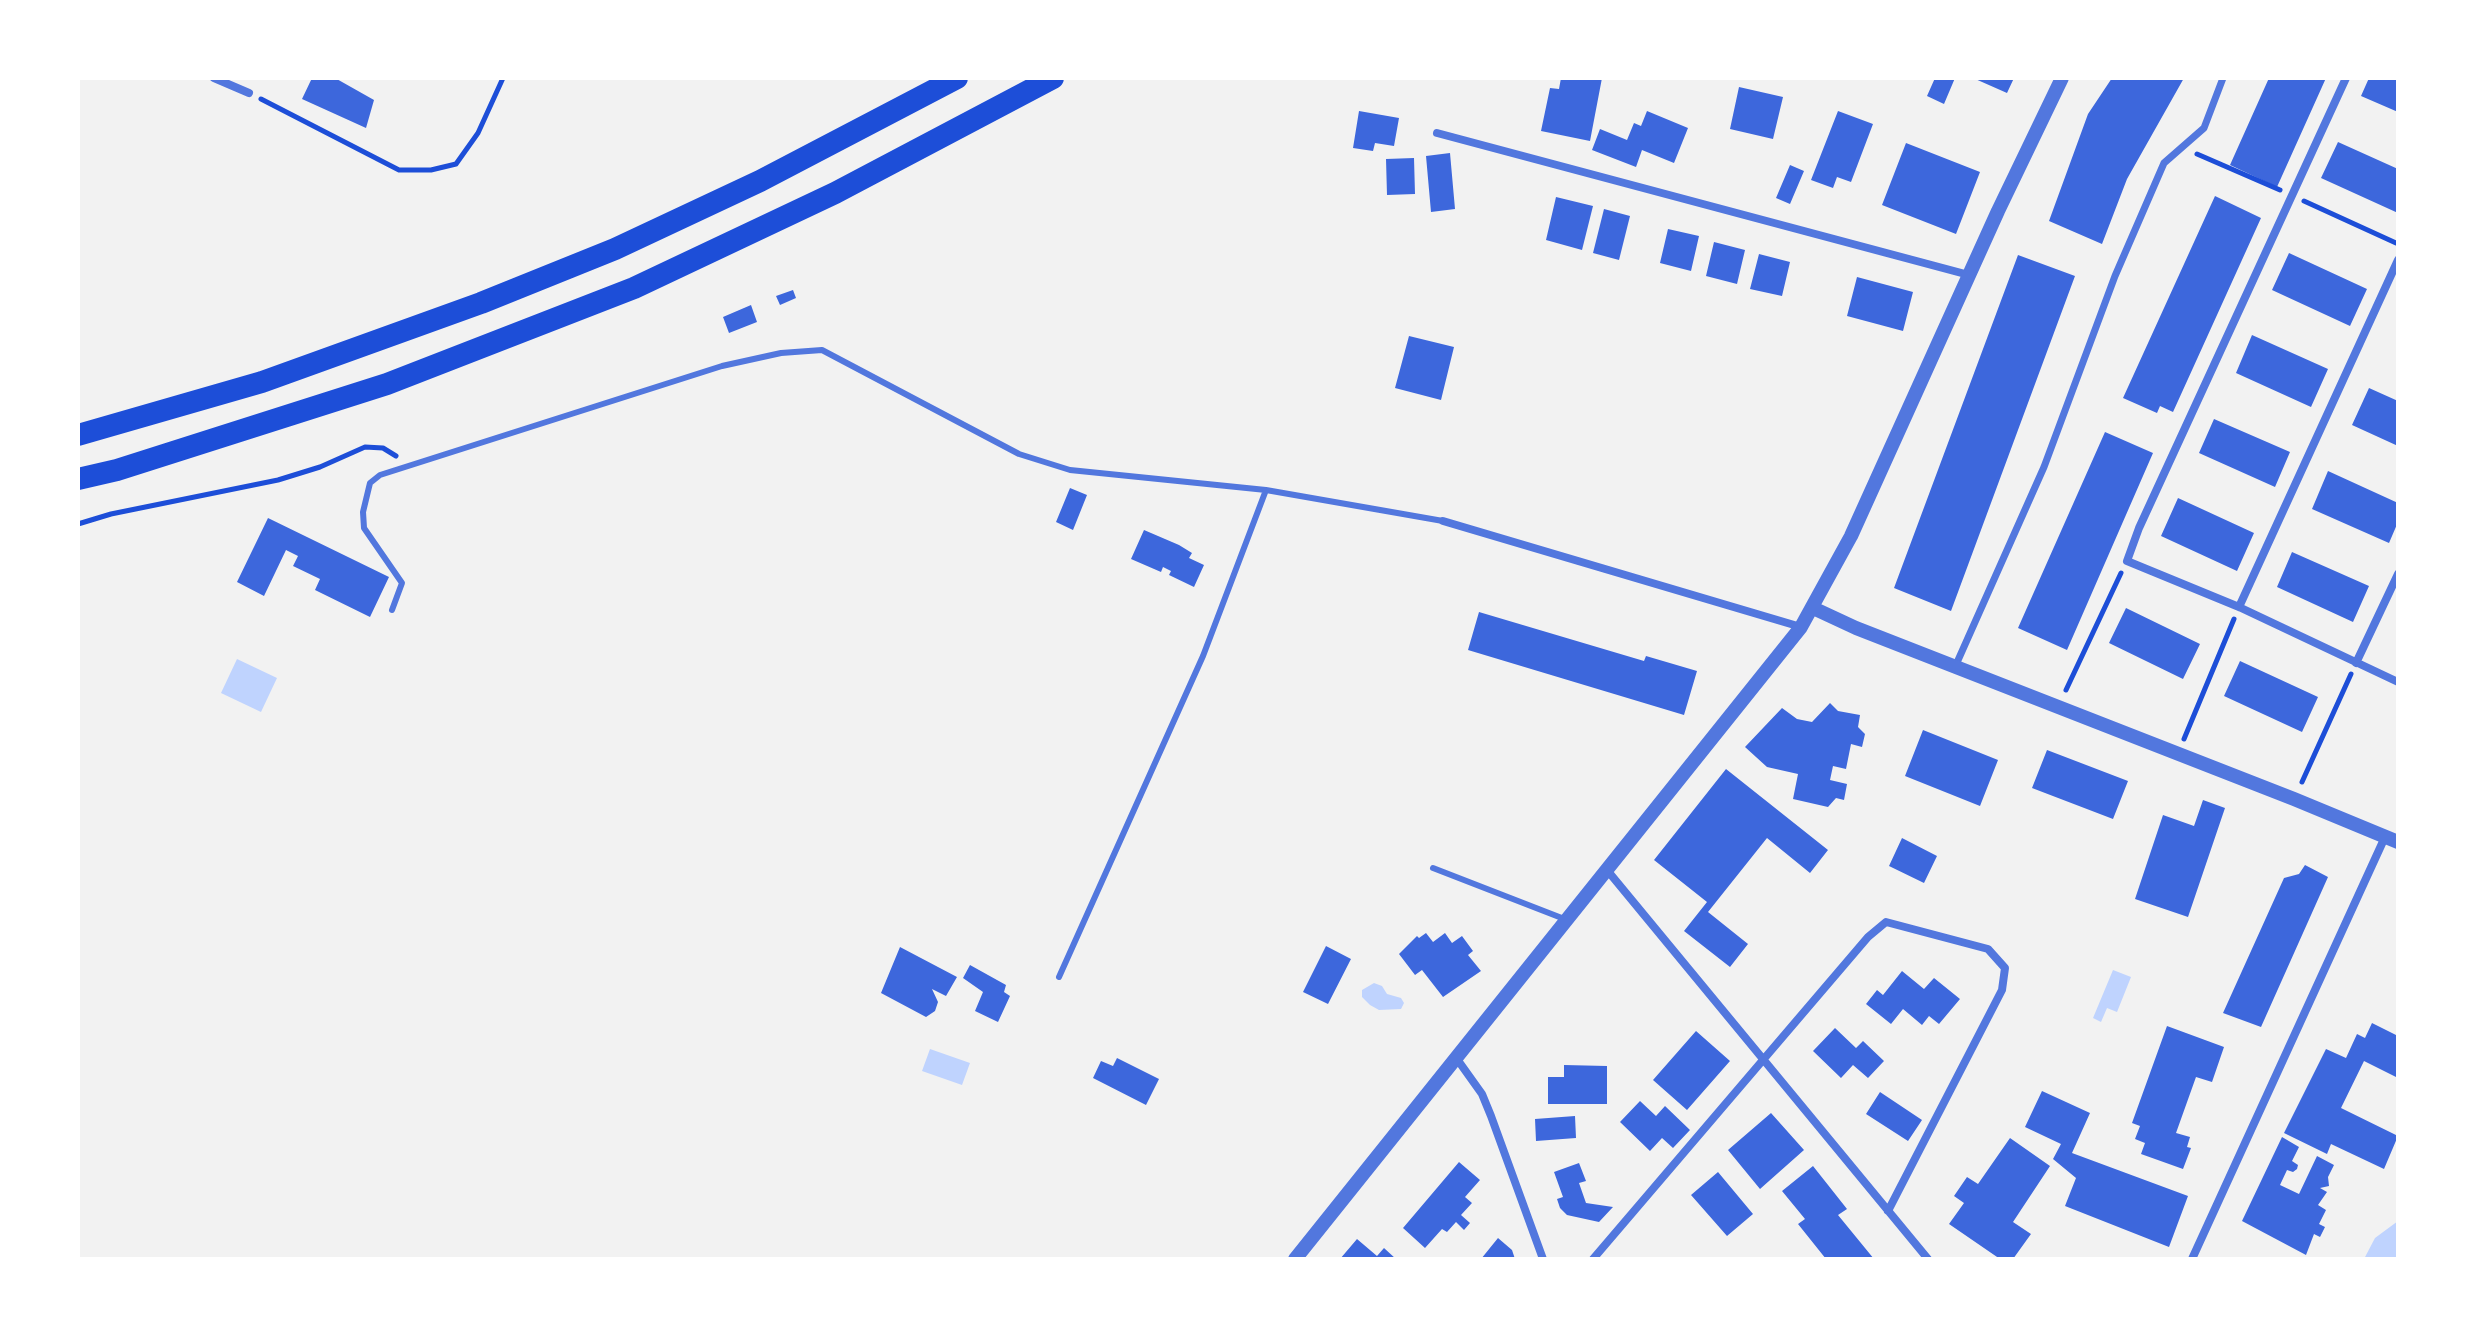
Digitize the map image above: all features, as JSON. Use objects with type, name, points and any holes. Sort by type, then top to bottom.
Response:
[{"type":"highway","points":[[78,435],[262,382],[438,319],[615,249],[760,181],[957,78]]},
{"type":"highway","points":[[78,479],[117,470],[387,384],[634,288],[835,193],[1053,78]]},
{"type":"street","points":[[214,78],[249,93]]},
{"type":"street","points":[[1295,1259],[1801,627],[1851,536],[2062,78]]},
{"type":"street","points":[[1955,667],[2044,467],[2115,276],[2164,163],[2204,128],[2223,78]]},
{"type":"street","points":[[2346,78],[2152,499],[2127,561],[2239,607],[2398,682]]},
{"type":"street","points":[[1437,133],[1970,275]]},
{"type":"street","points":[[2239,607],[2398,260]]},
{"type":"street","points":[[1443,521],[1801,627]]},
{"type":"street","points":[[2356,663],[2398,574]]},
{"type":"street","points":[[1813,608],[1856,628],[2392,840],[2192,1259]]},
{"type":"street","points":[[1607,870],[1925,1256],[1914,1259]]},
{"type":"street","points":[[1593,1259],[1868,937],[1886,922],[1988,949],[2005,968],[2002,990],[1888,1211]]},
{"type":"street","points":[[1457,1059],[1482,1094],[1543,1259]]},
{"type":"lane","points":[[392,610],[402,583],[364,528],[363,512],[370,483],[380,475],[722,366],[781,353],[822,350],[1019,454],[1070,470],[1266,490],[1443,521]]},
{"type":"lane","points":[[1059,977],[1203,656],[1266,490]]},
{"type":"lane","points":[[1433,868],[1567,920]]},
{"type":"path","points":[[249,93],[399,170],[431,170],[456,164],[478,133],[503,78]]},
{"type":"path","points":[[78,524],[111,514],[278,480],[320,467],[365,447],[383,448],[410,465]]},
{"type":"path","points":[[2058,708],[2127,561]]},
{"type":"path","points":[[2177,755],[2239,607]]},
{"type":"path","points":[[2294,799],[2356,663]]},
{"type":"water","points":[[237,659],[277,678],[261,712],[221,693]]},
{"type":"water","points":[[2113,970],[2131,977],[2117,1012],[2107,1008],[2101,1022],[2093,1018]]},
{"type":"water","points":[[1374,983],[1382,986],[1387,994],[1401,998],[1404,1003],[1401,1009],[1379,1010],[1370,1005],[1362,997],[1362,990]]},
{"type":"water","points":[[930,1049],[970,1063],[962,1085],[922,1071]]},
{"type":"water","points":[[2398,1221],[2398,1259],[2364,1259],[2375,1238]]},
{"type":"building","points":[[312,78],[335,78],[374,100],[366,128],[302,99]]},
{"type":"building","points":[[1561,78],[1602,78],[1590,141],[1541,131],[1550,88],[1559,89]]},
{"type":"building","points":[[1935,78],[1955,78],[1944,104],[1927,96]]},
{"type":"building","points":[[1973,78],[2014,78],[2007,93]]},
{"type":"building","points":[[2112,78],[2184,78],[2127,179],[2102,244],[2049,221],[2088,114]]},
{"type":"building","points":[[2269,78],[2326,78],[2277,187],[2230,165]]},
{"type":"building","points":[[2369,78],[2398,78],[2398,112],[2361,96]]},
{"type":"building","points":[[1739,87],[1783,97],[1773,139],[1730,129]]},
{"type":"building","points":[[1359,111],[1399,118],[1394,146],[1375,143],[1373,151],[1353,148]]},
{"type":"building","points":[[1647,111],[1688,128],[1674,163],[1642,150],[1636,167],[1592,150],[1600,129],[1627,140],[1634,123],[1641,126]]},
{"type":"building","points":[[1838,111],[1873,124],[1851,182],[1837,177],[1833,188],[1811,180]]},
{"type":"building","points":[[2338,142],[2398,169],[2398,213],[2321,178]]},
{"type":"building","points":[[1906,143],[1980,172],[1956,234],[1882,205]]},
{"type":"building","points":[[1450,153],[1455,209],[1431,212],[1426,156]]},
{"type":"building","points":[[1414,158],[1415,194],[1387,195],[1386,159]]},
{"type":"building","points":[[1790,165],[1804,171],[1790,204],[1776,198]]},
{"type":"building","points":[[2215,196],[2261,218],[2173,412],[2160,406],[2157,413],[2123,398]]},
{"type":"building","points":[[1556,197],[1593,206],[1582,250],[1546,240]]},
{"type":"building","points":[[1604,209],[1630,216],[1619,260],[1593,253]]},
{"type":"building","points":[[1668,229],[1699,236],[1691,271],[1660,263]]},
{"type":"building","points":[[1714,242],[1745,250],[1737,284],[1706,276]]},
{"type":"building","points":[[2289,253],[2367,289],[2350,326],[2272,290]]},
{"type":"building","points":[[1759,254],[1790,262],[1782,296],[1750,289]]},
{"type":"building","points":[[2018,255],[2075,276],[1951,611],[1894,588]]},
{"type":"building","points":[[1857,277],[1913,292],[1903,331],[1847,316]]},
{"type":"building","points":[[793,290],[796,298],[780,305],[776,296]]},
{"type":"building","points":[[751,305],[757,322],[729,333],[723,317]]},
{"type":"building","points":[[2252,335],[2328,369],[2311,407],[2236,373]]},
{"type":"building","points":[[1409,336],[1454,347],[1441,400],[1395,388]]},
{"type":"building","points":[[2369,388],[2398,401],[2398,446],[2352,425]]},
{"type":"building","points":[[2214,419],[2290,452],[2275,487],[2199,453]]},
{"type":"building","points":[[2105,432],[2153,453],[2067,650],[2018,628]]},
{"type":"building","points":[[2328,471],[2398,503],[2398,522],[2389,543],[2312,509]]},
{"type":"building","points":[[1070,488],[1087,495],[1073,530],[1056,522]]},
{"type":"building","points":[[2178,498],[2254,533],[2237,571],[2161,536]]},
{"type":"building","points":[[268,518],[389,577],[370,617],[315,590],[320,579],[293,566],[298,556],[286,550],[264,596],[237,582]]},
{"type":"building","points":[[1144,530],[1179,545],[1192,553],[1189,558],[1204,565],[1194,587],[1169,575],[1171,571],[1163,567],[1161,572],[1131,559]]},
{"type":"building","points":[[2292,552],[2369,586],[2353,622],[2277,587]]},
{"type":"building","points":[[2126,608],[2200,644],[2183,679],[2109,643]]},
{"type":"building","points":[[1479,612],[1644,661],[1646,656],[1697,671],[1684,715],[1468,650]]},
{"type":"building","points":[[2240,661],[2318,697],[2302,732],[2224,696]]},
{"type":"building","points":[[1830,703],[1838,711],[1860,715],[1858,727],[1865,734],[1862,747],[1851,744],[1846,769],[1833,766],[1830,780],[1847,784],[1844,800],[1836,798],[1828,807],[1793,799],[1798,774],[1767,767],[1745,747],[1782,708],[1797,719],[1812,722]]},
{"type":"building","points":[[1923,730],[1998,760],[1980,806],[1905,776]]},
{"type":"building","points":[[2047,750],[2128,781],[2113,819],[2032,788]]},
{"type":"building","points":[[1726,769],[1828,850],[1810,873],[1767,838],[1708,912],[1748,944],[1730,967],[1684,931],[1707,902],[1654,860]]},
{"type":"building","points":[[2203,800],[2225,808],[2188,917],[2135,899],[2163,815],[2194,826]]},
{"type":"building","points":[[1902,838],[1937,856],[1924,883],[1889,866]]},
{"type":"building","points":[[2305,865],[2328,877],[2261,1027],[2223,1013],[2284,878],[2299,874]]},
{"type":"building","points":[[1426,933],[1433,942],[1445,933],[1452,943],[1462,936],[1473,951],[1468,955],[1481,971],[1443,997],[1422,970],[1415,975],[1399,954],[1417,936],[1419,938]]},
{"type":"building","points":[[1326,946],[1351,959],[1328,1004],[1303,992]]},
{"type":"building","points":[[900,947],[957,977],[946,996],[932,989],[938,1002],[935,1011],[926,1017],[881,993]]},
{"type":"building","points":[[970,965],[1006,985],[1004,992],[1010,996],[998,1022],[975,1011],[983,992],[963,978]]},
{"type":"building","points":[[1902,971],[1924,989],[1934,978],[1960,999],[1939,1024],[1929,1016],[1922,1025],[1903,1009],[1891,1024],[1866,1004],[1877,990],[1883,995]]},
{"type":"building","points":[[2372,1023],[2398,1036],[2398,1078],[2364,1061],[2341,1108],[2398,1136],[2384,1169],[2331,1144],[2327,1154],[2284,1133],[2326,1049],[2346,1058],[2357,1034],[2365,1038]]},
{"type":"building","points":[[2167,1026],[2224,1047],[2212,1082],[2196,1077],[2176,1133],[2190,1137],[2187,1147],[2191,1148],[2183,1169],[2141,1154],[2145,1143],[2135,1139],[2140,1126],[2132,1123]]},
{"type":"building","points":[[1835,1028],[1856,1048],[1863,1041],[1884,1061],[1868,1078],[1853,1065],[1841,1078],[1813,1051]]},
{"type":"building","points":[[1696,1031],[1730,1061],[1687,1110],[1653,1080]]},
{"type":"building","points":[[1117,1058],[1159,1079],[1146,1105],[1093,1078],[1101,1061],[1113,1066]]},
{"type":"building","points":[[1564,1065],[1607,1066],[1607,1104],[1548,1104],[1548,1077],[1564,1077]]},
{"type":"building","points":[[2042,1091],[2090,1113],[2072,1153],[2188,1196],[2169,1247],[2065,1206],[2076,1178],[2053,1159],[2061,1144],[2025,1127]]},
{"type":"building","points":[[1880,1092],[1922,1120],[1908,1141],[1866,1114]]},
{"type":"building","points":[[1640,1101],[1656,1116],[1665,1106],[1690,1130],[1673,1148],[1662,1138],[1650,1151],[1620,1122]]},
{"type":"building","points":[[1771,1113],[1804,1150],[1760,1189],[1728,1150]]},
{"type":"building","points":[[1575,1116],[1576,1138],[1536,1141],[1535,1119]]},
{"type":"building","points":[[2282,1137],[2299,1147],[2292,1161],[2298,1165],[2297,1169],[2293,1172],[2287,1170],[2280,1185],[2299,1194],[2317,1156],[2334,1165],[2328,1177],[2329,1186],[2320,1188],[2327,1192],[2318,1205],[2326,1210],[2319,1224],[2325,1227],[2320,1237],[2314,1234],[2306,1255],[2242,1221]]},
{"type":"building","points":[[2010,1138],[2050,1166],[2013,1222],[2031,1234],[2013,1259],[2000,1259],[1949,1224],[1964,1203],[1954,1196],[1967,1177],[1978,1184]]},
{"type":"building","points":[[1459,1162],[1480,1180],[1465,1197],[1472,1203],[1461,1215],[1470,1223],[1464,1230],[1456,1222],[1447,1232],[1442,1229],[1425,1248],[1403,1228]]},
{"type":"building","points":[[1579,1163],[1586,1181],[1579,1183],[1586,1203],[1613,1207],[1599,1222],[1567,1215],[1560,1208],[1557,1199],[1563,1197],[1554,1172]]},
{"type":"building","points":[[1813,1166],[1847,1209],[1838,1215],[1874,1259],[1826,1259],[1798,1224],[1805,1219],[1782,1191]]},
{"type":"building","points":[[1718,1172],[1753,1214],[1727,1236],[1691,1195]]},
{"type":"building","points":[[1498,1238],[1512,1250],[1515,1259],[1481,1259]]},
{"type":"building","points":[[1357,1239],[1377,1256],[1384,1248],[1396,1259],[1340,1259]]}]
